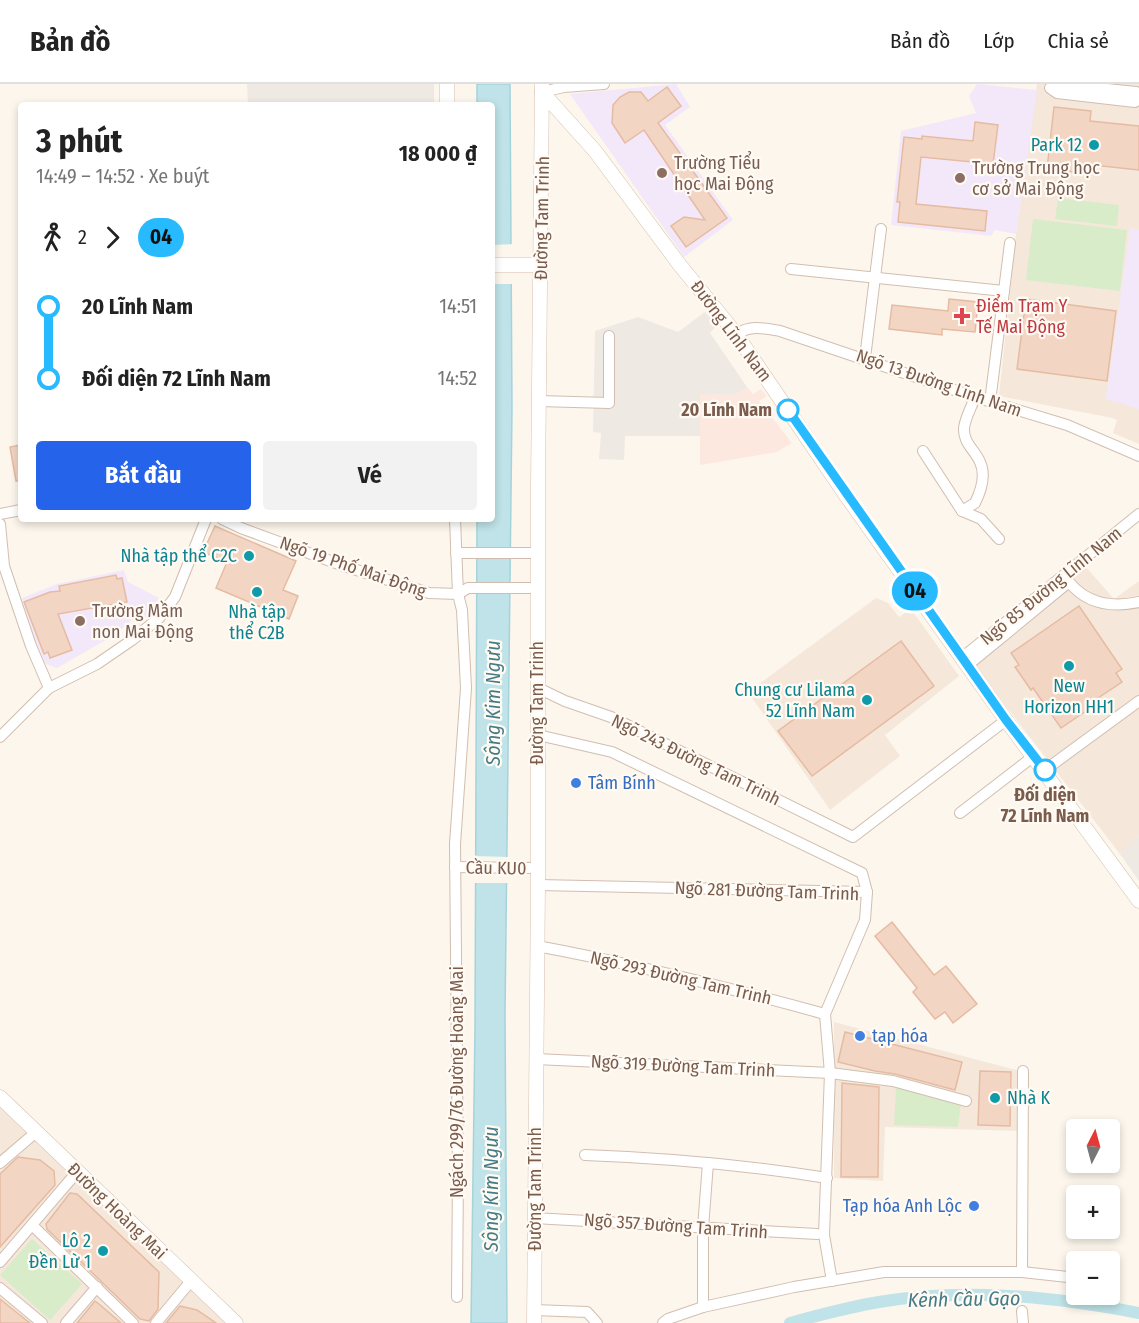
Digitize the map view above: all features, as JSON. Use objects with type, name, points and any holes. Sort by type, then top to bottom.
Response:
[{"type":"main road","points":[[447,84],[447,102]]},
{"type":"main road","name":"Đường Tam Trinh","points":[[534,1316],[538,688],[537,588],[530,553],[539,401],[542,88]]},
{"type":"main road","name":"Đường Lĩnh Nam","points":[[542,88],[595,151],[679,264],[736,334],[847,497],[1139,901]]},
{"type":"main road","points":[[495,265],[541,265]]},
{"type":"main road","name":"Đường Hoàng Mai","points":[[0,1097],[232,1322]]},
{"type":"street","points":[[542,88],[604,84]]},
{"type":"street","points":[[1058,84],[1136,92],[1135,102],[1057,93],[1051,86],[1058,84]]},
{"type":"street","points":[[865,358],[881,229]]},
{"type":"street","points":[[990,402],[1010,243]]},
{"type":"street","points":[[791,269],[1004,291]]},
{"type":"street","name":"Ngõ 13 Đường Lĩnh Nam","points":[[736,334],[745,328],[757,327],[780,331],[990,402],[1067,425],[1139,456]]},
{"type":"street","points":[[539,401],[609,403],[609,336]]},
{"type":"street","points":[[962,511],[975,503],[983,476],[980,461],[968,444],[964,433],[964,426],[975,397]]},
{"type":"street","points":[[923,451],[962,511],[981,519],[999,539]]},
{"type":"street","points":[[0,514],[18,511]]},
{"type":"street","name":"Ngõ 85 Đường Lĩnh Nam","points":[[966,661],[1139,514]]},
{"type":"street","points":[[0,737],[49,688],[97,664],[159,618],[175,597],[205,522]]},
{"type":"street","name":"Ngõ 19 Phố Mai Động","points":[[228,522],[399,585],[439,595],[458,594]]},
{"type":"street","points":[[455,522],[458,594],[468,588],[537,588]]},
{"type":"street","points":[[0,524],[4,566],[31,646],[49,688]]},
{"type":"street","points":[[456,553],[530,553]]},
{"type":"street","points":[[966,661],[1069,582],[1077,591],[1107,605],[1122,606],[1139,602]]},
{"type":"street","name":"Ngách 299/76 Đường Hoàng Mai","points":[[457,1297],[455,844],[465,688],[462,610],[458,594]]},
{"type":"street","name":"Ngõ 243 Đường Tam Trinh","points":[[538,688],[565,701],[611,717],[853,837],[1006,720]]},
{"type":"street","points":[[1045,770],[1139,701]]},
{"type":"street","points":[[538,735],[612,752],[685,786],[862,873],[867,892]]},
{"type":"street","points":[[960,813],[1034,756]]},
{"type":"street","name":"Cầu KU0","points":[[455,867],[538,868]]},
{"type":"street","name":"Ngõ 281 Đường Tam Trinh","points":[[538,885],[867,892],[865,920],[825,1014]]},
{"type":"street","name":"Ngõ 293 Đường Tam Trinh","points":[[537,946],[705,982],[825,1014]]},
{"type":"street","points":[[825,1014],[830,1073],[824,1235],[832,1281]]},
{"type":"street","name":"Ngõ 319 Đường Tam Trinh","points":[[536,1059],[830,1073],[893,1081],[966,1101]]},
{"type":"street","points":[[1022,1272],[1023,1071]]},
{"type":"street","points":[[0,1163],[35,1132]]},
{"type":"street","points":[[585,1155],[708,1163],[779,1170],[827,1178]]},
{"type":"street","points":[[703,1307],[708,1163]]},
{"type":"street","points":[[0,1262],[77,1172]]},
{"type":"street","name":"Ngõ 357 Đường Tam Trinh","points":[[534,1218],[818,1234]]},
{"type":"street","points":[[32,1225],[133,1323]]},
{"type":"street","points":[[663,1323],[668,1319],[703,1307],[794,1287],[884,1272],[1022,1272],[1066,1277]]},
{"type":"street","points":[[156,1323],[191,1281]]},
{"type":"street","points":[[66,1323],[97,1287]]},
{"type":"street","points":[[0,1288],[42,1323]]},
{"type":"street","points":[[1022,1311],[1023,1323]]},
{"type":"street","points":[[534,1316],[586,1312],[597,1323]]},
{"type":"shaded area","points":[[247,84],[434,84],[434,102],[248,102]]},
{"type":"shaded area","name":"Trường Tiểu học Mai Động","points":[[676,84],[690,107],[665,125],[733,220],[684,257],[570,94]]},
{"type":"shaded area","name":"Trường Trung học cơ sở Mai Động","points":[[977,84],[1037,90],[1016,234],[995,230],[991,236],[891,225],[901,131],[976,113],[969,96]]},
{"type":"shaded area","points":[[1037,84],[1139,84],[1139,444],[1113,433],[1117,420],[1112,418],[999,396],[1016,234]]},
{"type":"shaded area","points":[[1130,228],[1139,230],[1139,409],[1106,399]]},
{"type":"shaded area","points":[[705,312],[717,325],[710,333],[747,387],[734,395],[700,394],[700,436],[625,436],[624,460],[599,459],[601,433],[593,432],[595,331],[638,317],[678,332]]},
{"type":"shaded area","points":[[747,387],[753,394],[761,389],[767,396],[759,401],[792,443],[777,452],[700,465],[700,394],[734,395]]},
{"type":"shaded area","points":[[1085,566],[1114,599],[1139,581],[1139,836],[1120,854],[968,657]]},
{"type":"shaded area","name":"Trường Mầm non Mai Động","points":[[124,570],[128,582],[159,598],[150,613],[139,625],[135,617],[116,634],[57,668],[46,664],[37,647],[22,598],[57,584]]},
{"type":"shaded area","points":[[876,598],[888,603],[899,617],[911,609],[959,676],[885,735],[900,756],[830,810],[748,692]]},
{"type":"shaded area","points":[[1139,836],[1139,881],[1120,854]]},
{"type":"shaded area","points":[[834,1022],[1020,1071],[1020,1131],[885,1127],[883,1181],[834,1178]]},
{"type":"shaded area","points":[[0,1101],[231,1323],[0,1323]]},
{"type":"green space","points":[[1058,198],[1119,205],[1117,226],[1055,219]]},
{"type":"green space","points":[[1033,219],[1127,230],[1120,291],[1026,280]]},
{"type":"green space","points":[[896,1087],[961,1104],[958,1127],[894,1125]]},
{"type":"green space","points":[[32,1239],[82,1284],[50,1320],[0,1275]]},
{"type":"water","name":"Sông Kim Ngưu","points":[[477,84],[510,84],[512,407],[505,1015],[507,1323],[471,1323],[475,1029],[477,522],[495,522],[495,102],[477,102]]},
{"type":"pier","points":[[515,244],[515,284],[495,284],[495,245]]},
{"type":"pier","points":[[472,856],[510,857],[510,883],[472,883]]},
{"type":"building","points":[[667,87],[681,106],[658,123],[727,218],[686,247],[671,226],[684,217],[705,220],[644,130],[625,143],[612,123],[613,105],[620,97],[629,92],[641,92],[648,101]]},
{"type":"building","name":"Park 12","points":[[1054,107],[1091,111],[1090,121],[1139,126],[1139,170],[1084,164],[1083,173],[1047,169]]},
{"type":"building","points":[[975,122],[998,125],[993,164],[921,157],[916,204],[987,211],[985,231],[898,222],[900,202],[897,202],[904,137],[922,139],[922,136],[973,141]]},
{"type":"building","points":[[949,299],[978,302],[975,332],[942,329],[942,335],[889,329],[892,305],[948,311]]},
{"type":"building","points":[[1026,299],[1116,311],[1107,381],[1017,369]]},
{"type":"building","points":[[18,446],[18,481],[16,481],[10,447]]},
{"type":"building","points":[[215,526],[296,561],[283,590],[298,596],[289,619],[216,588],[227,562],[203,552]]},
{"type":"building","points":[[116,575],[117,579],[122,578],[127,602],[58,614],[72,650],[50,658],[48,652],[44,654],[24,602],[50,592],[60,591],[59,586]]},
{"type":"building","name":"New Horizon HH1","points":[[1079,606],[1122,669],[1116,673],[1122,682],[1089,704],[1092,707],[1061,728],[1015,667],[1019,665],[1011,653]]},
{"type":"building","name":"Chung cư Lilama 52 Lĩnh Nam","points":[[901,641],[934,686],[812,776],[778,731]]},
{"type":"building","points":[[892,922],[934,975],[946,966],[977,1004],[953,1023],[945,1012],[935,1019],[913,992],[917,988],[875,936]]},
{"type":"building","points":[[845,1032],[962,1062],[955,1090],[838,1062]]},
{"type":"building","name":"Nhà K","points":[[980,1071],[1011,1072],[1010,1126],[978,1125]]},
{"type":"building","points":[[842,1083],[879,1087],[878,1177],[841,1177]]},
{"type":"building","points":[[18,1157],[40,1160],[54,1171],[55,1185],[0,1247],[0,1174]]},
{"type":"building","name":"Lô 2 Đền Lừ 1","points":[[70,1193],[77,1194],[159,1272],[158,1309],[149,1321],[140,1319],[47,1229],[46,1224]]},
{"type":"building","points":[[0,1299],[26,1320],[30,1323],[0,1323]]},
{"type":"building","points":[[95,1301],[99,1304],[121,1323],[77,1323]]},
{"type":"building","points":[[180,1306],[197,1310],[216,1323],[166,1323]]},
{"type":"waterway","name":"Kênh Cầu Gạo","points":[[790,1323],[868,1304],[944,1295],[1009,1296],[1075,1302],[1139,1313]]},
{"type":"bus line","name":"04","points":[[788,410],[1006,720],[1045,770]]},
{"type":"place","name":"Park 12","points":[[1094,145]]},
{"type":"place","name":"Trường Tiểu học Mai Động","points":[[662,173]]},
{"type":"place","name":"Trường Trung học cơ sở Mai Động","points":[[960,178]]},
{"type":"place","name":"Điểm Trạm Y Tế Mai Động","points":[[962,316]]},
{"type":"place","name":"20 Lĩnh Nam","points":[[788,410]]},
{"type":"place","name":"Nhà tập thể C2C","points":[[249,556]]},
{"type":"place","name":"Nhà tập thể C2B","points":[[257,592]]},
{"type":"place","name":"Trường Mầm non Mai Động","points":[[80,621]]},
{"type":"place","name":"New Horizon HH1","points":[[1069,666]]},
{"type":"place","name":"Chung cư Lilama 52 Lĩnh Nam","points":[[867,700]]},
{"type":"place","name":"Đối diện 72 Lĩnh Nam","points":[[1045,770]]},
{"type":"place","name":"Tâm Bính","points":[[576,783]]},
{"type":"place","name":"tạp hóa","points":[[860,1036]]},
{"type":"place","name":"Nhà K","points":[[995,1098]]},
{"type":"place","name":"Tạp hóa Anh Lộc","points":[[974,1206]]},
{"type":"place","name":"Lô 2 Đền Lừ 1","points":[[103,1251]]}]
